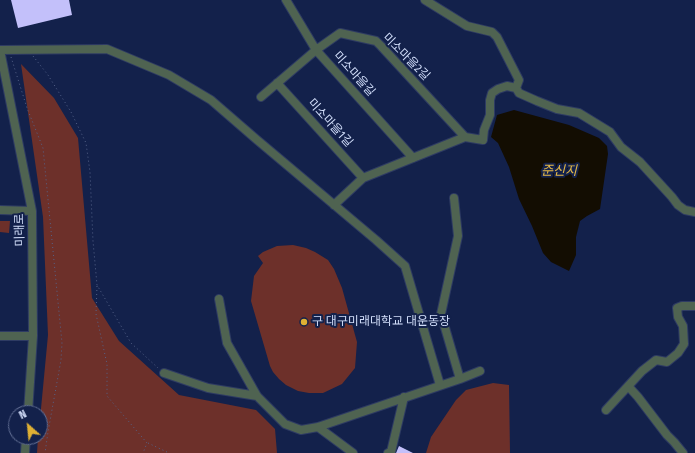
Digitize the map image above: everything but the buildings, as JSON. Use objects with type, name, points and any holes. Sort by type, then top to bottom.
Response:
[{"type":"street","name":"미소마을길","points":[[286,0],[316,50],[413,158]]},
{"type":"street","points":[[425,0],[467,26],[492,32],[497,37],[519,80],[516,88]]},
{"type":"street","name":"미소마을2길","points":[[316,50],[340,33],[376,41],[465,138]]},
{"type":"street","points":[[0,50],[107,48],[169,75],[211,100],[405,266],[440,385]]},
{"type":"street","name":"미래로","points":[[0,50],[32,211],[33,336],[29,405]]},
{"type":"street","points":[[261,97],[316,50]]},
{"type":"street","name":"미소마을1길","points":[[277,83],[363,178]]},
{"type":"street","points":[[334,205],[363,178],[465,138],[483,140],[484,130],[490,115],[490,100],[492,93],[507,86],[516,88],[519,93],[557,109],[579,113],[610,132],[621,147],[640,162],[672,196],[678,205],[685,210],[695,212]]},
{"type":"street","points":[[454,198],[458,236],[441,314],[460,379]]},
{"type":"street","points":[[0,210],[32,211]]},
{"type":"street","points":[[219,299],[227,343],[257,396],[285,424],[301,430],[318,427],[480,371]]},
{"type":"street","points":[[606,410],[642,371],[656,360],[667,362],[678,352],[684,344],[683,326],[678,317],[678,308],[682,306],[695,306]]},
{"type":"street","points":[[0,336],[33,336]]},
{"type":"street","points":[[164,373],[208,388],[257,396]]},
{"type":"street","points":[[628,386],[667,435],[684,453]]},
{"type":"street","points":[[388,453],[391,452],[404,398]]},
{"type":"street","points":[[318,427],[353,453]]},
{"type":"path","points":[[9,50],[27,108],[43,148],[62,343],[61,360],[48,432],[46,453]]},
{"type":"path","points":[[27,50],[48,75],[71,112],[86,143],[90,172],[93,241],[97,285],[96,314],[107,364],[107,396],[147,443],[169,453]]},
{"type":"path","points":[[97,285],[131,343],[164,373]]},
{"type":"path","points":[[143,453],[147,443]]},
{"type":"shaded area","points":[[21,64],[54,98],[78,138],[92,298],[119,341],[179,395],[256,410],[275,429],[277,453],[37,453],[38,445],[48,445],[48,405],[41,405],[48,335],[43,217]]},
{"type":"shaded area","points":[[0,221],[10,221],[9,233],[0,232]]},
{"type":"shaded area","name":"구 대구미래대학교 대운동장","points":[[293,245],[315,252],[328,260],[334,269],[342,288],[357,342],[355,368],[342,384],[323,393],[298,391],[286,385],[273,372],[251,301],[254,276],[263,263],[258,256],[263,252],[277,246]]},
{"type":"shaded area","points":[[493,383],[509,385],[510,453],[426,453],[431,437],[456,400],[466,390]]},
{"type":"water","name":"준신지","points":[[514,110],[569,125],[599,138],[607,146],[608,154],[600,209],[580,221],[576,237],[576,255],[569,271],[551,262],[543,253],[519,199],[509,167],[498,143],[491,137],[497,115]]},
{"type":"place","name":"구 대구미래대학교 대운동장","points":[[304,322]]}]
